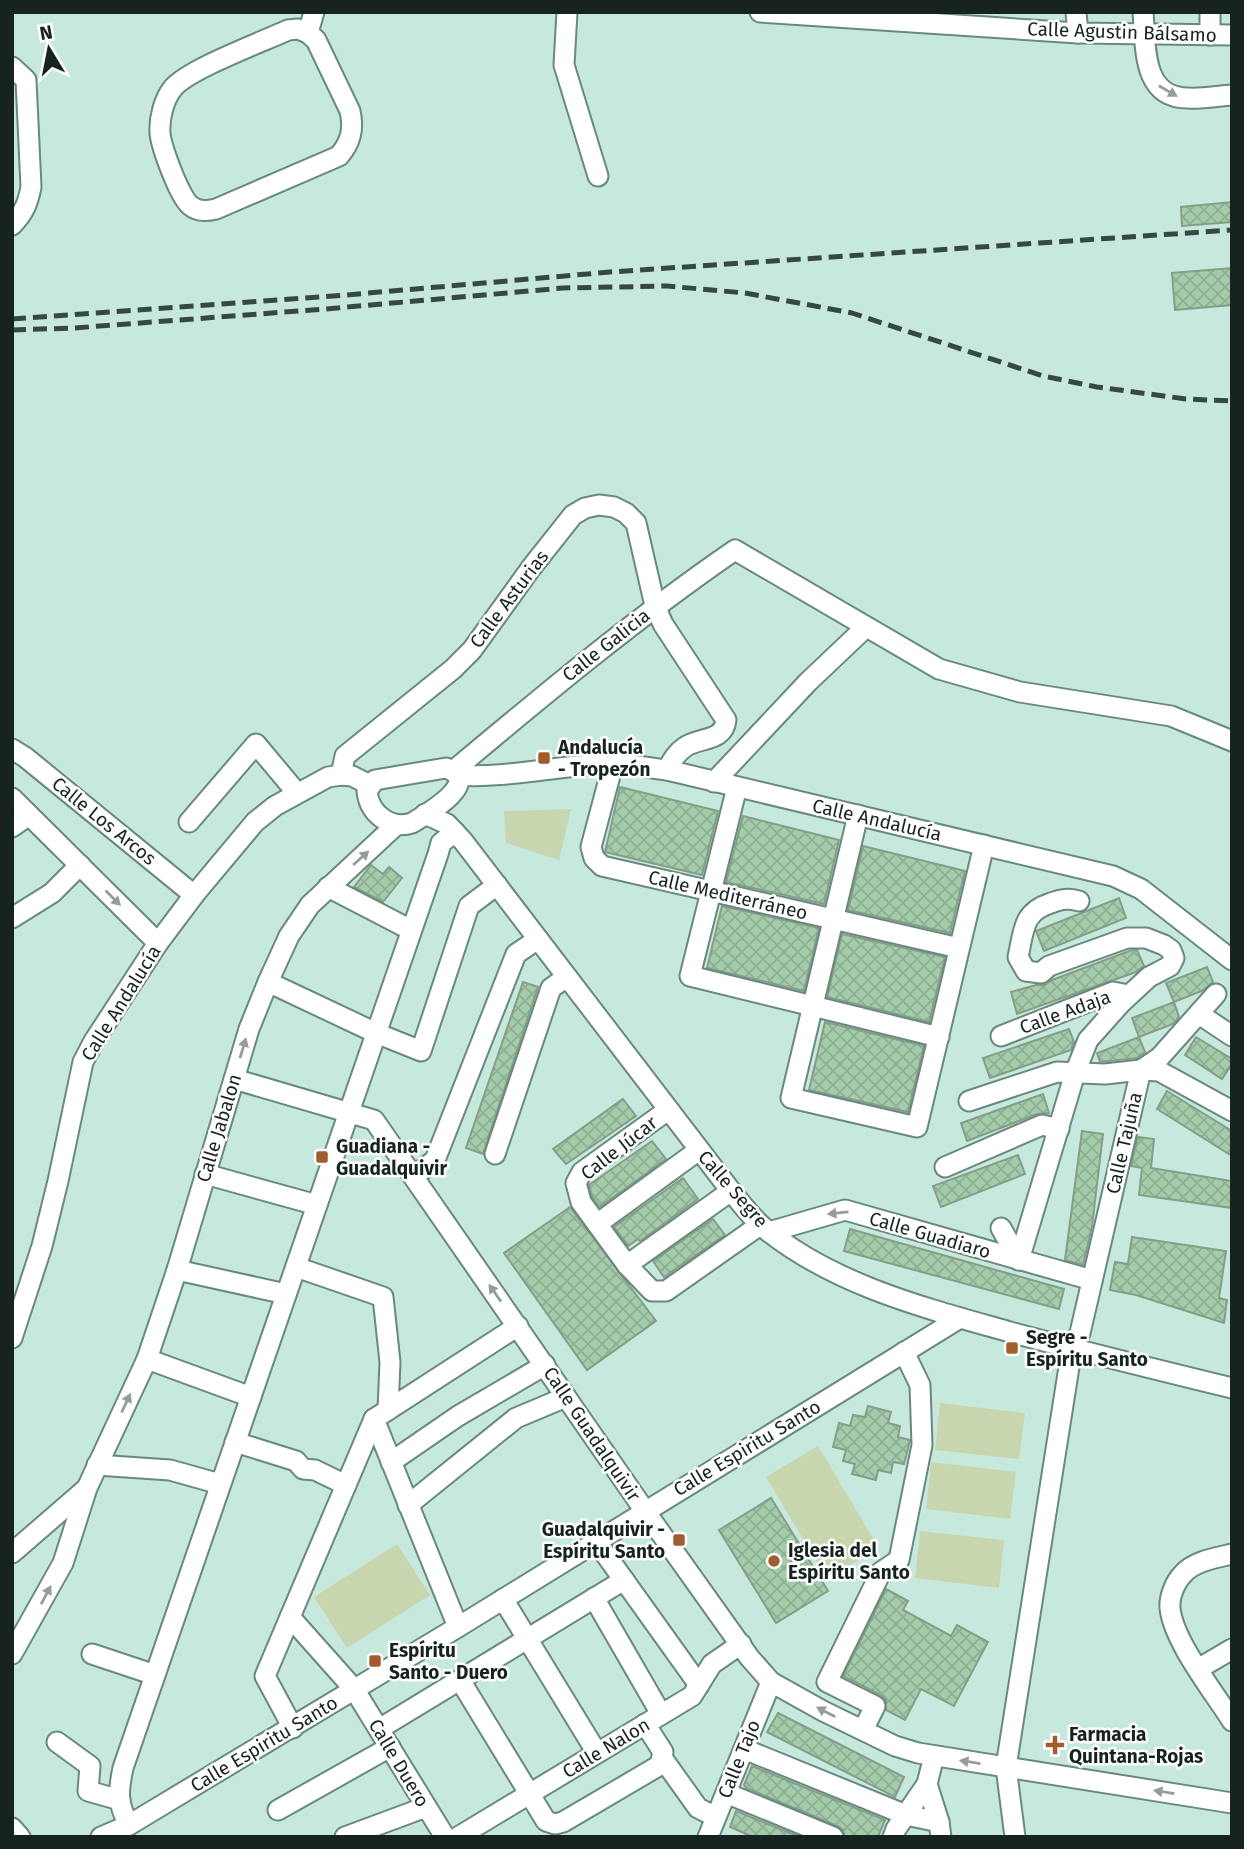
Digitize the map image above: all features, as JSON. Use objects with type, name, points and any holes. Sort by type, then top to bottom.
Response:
[{"type":"street","points":[[308,33],[314,12]]},
{"type":"street","points":[[567,12],[565,65],[598,176]]},
{"type":"street","name":"Calle Agustin Bálsamo","points":[[760,12],[863,16],[1078,33],[1232,35]]},
{"type":"street","points":[[1076,12],[1078,33]]},
{"type":"street","points":[[1143,12],[1150,74],[1156,84],[1165,92],[1188,99],[1232,95]]},
{"type":"street","points":[[1210,12],[1210,35]]},
{"type":"street","points":[[298,29],[308,33],[323,50],[350,111],[351,135],[347,147],[339,156],[216,209],[208,211],[191,206],[180,192],[160,135],[163,110],[173,88],[187,75],[288,30],[298,29]]},
{"type":"street","points":[[12,67],[26,80],[31,187],[29,202],[12,225]]},
{"type":"street","name":"Calle Asturias","points":[[341,775],[345,756],[453,669],[472,650],[573,515],[586,508],[599,505],[614,507],[626,513],[636,523],[655,606]]},
{"type":"street","name":"Calle Galicia","points":[[453,784],[482,746],[552,687],[655,606],[735,550],[866,627]]},
{"type":"street","points":[[655,606],[663,624],[726,720],[725,729],[719,735],[685,747],[676,755],[667,770]]},
{"type":"street","points":[[714,782],[808,682],[866,627],[939,669],[1020,692],[1171,716],[1232,741]]},
{"type":"street","points":[[189,822],[256,744],[297,793]]},
{"type":"street","points":[[482,746],[477,760],[481,773],[491,776]]},
{"type":"street","name":"Calle Los Arcos","points":[[12,750],[25,757],[194,895]]},
{"type":"street","name":"Calle Andalucía","points":[[453,784],[491,776],[613,764],[667,770],[1112,876],[1141,889],[1232,960]]},
{"type":"street","name":"Calle Mediterráneo","points":[[613,764],[592,842],[593,858],[608,867],[959,948]]},
{"type":"street","points":[[441,768],[453,784],[425,814],[412,823],[396,825],[381,818],[367,796],[370,785],[380,779],[441,768]]},
{"type":"street","points":[[341,775],[352,776],[370,785]]},
{"type":"street","name":"Calle Andalucía","points":[[12,1338],[42,1246],[83,1062],[158,943],[255,822],[297,793],[328,777],[341,775]]},
{"type":"street","points":[[129,1825],[120,1809],[119,1789],[123,1768],[411,930],[442,843],[451,828],[444,813],[453,784]]},
{"type":"street","points":[[737,787],[690,976],[939,1037]]},
{"type":"street","points":[[12,798],[158,943]]},
{"type":"street","name":"Calle Segre","points":[[425,814],[451,828],[731,1191],[764,1228],[812,1259],[877,1292],[960,1318],[1232,1388]]},
{"type":"street","points":[[12,827],[30,815]]},
{"type":"street","points":[[858,816],[792,1098],[918,1127],[984,845]]},
{"type":"street","name":"Calle Jabalon","points":[[86,1488],[147,1359],[177,1270],[249,1029],[268,982],[300,918],[328,887],[396,825]]},
{"type":"street","points":[[12,918],[52,893],[80,865]]},
{"type":"street","points":[[268,982],[421,1051],[468,906],[497,885]]},
{"type":"street","points":[[328,887],[411,930]]},
{"type":"street","points":[[1019,1260],[1074,1073],[1088,1040],[1129,995],[1149,977],[1170,966],[1174,958],[1168,947],[1146,938],[1127,938],[1049,966],[1041,973],[1026,971],[1018,957],[1026,921],[1035,909],[1067,897],[1079,901]]},
{"type":"street","points":[[414,1177],[435,1160],[516,954],[538,939]]},
{"type":"street","points":[[495,1154],[551,988],[567,977]]},
{"type":"street","name":"Calle Adaja","points":[[1001,1036],[1113,992],[1129,995]]},
{"type":"street","name":"Calle Tajuña","points":[[1015,1837],[1006,1767],[1072,1348],[1080,1332],[1141,1070],[1160,1058],[1216,994]]},
{"type":"street","points":[[1199,1014],[1232,1036]]},
{"type":"street","points":[[969,1101],[1057,1072],[1105,1074],[1141,1070],[1159,1071],[1232,1111]]},
{"type":"street","name":"Calle Guadalquivir","points":[[234,1079],[374,1120],[645,1511],[771,1682],[895,1746],[934,1756],[1232,1803]]},
{"type":"street","name":"Calle Júcar","points":[[627,1265],[581,1202],[576,1189],[579,1176],[668,1110]]},
{"type":"street","points":[[945,1167],[1042,1125],[1059,1129]]},
{"type":"street","points":[[597,1224],[699,1150]]},
{"type":"street","points":[[205,1174],[317,1205]]},
{"type":"street","points":[[627,1265],[731,1191]]},
{"type":"street","name":"Calle Guadiaro","points":[[627,1265],[652,1291],[666,1291],[764,1228],[845,1210],[1092,1280]]},
{"type":"street","points":[[1000,1228],[1019,1260]]},
{"type":"street","points":[[293,1728],[265,1676],[346,1485],[381,1415],[390,1362],[383,1297],[296,1266]]},
{"type":"street","points":[[177,1270],[286,1294]]},
{"type":"street","name":"Calle Espiritu Santo","points":[[101,1837],[129,1825],[293,1728],[960,1318]]},
{"type":"street","points":[[381,1415],[518,1326]]},
{"type":"street","points":[[863,1730],[875,1706],[827,1682],[881,1572],[899,1560],[922,1445],[920,1385],[904,1353]]},
{"type":"street","points":[[147,1359],[251,1397]]},
{"type":"street","points":[[391,1462],[458,1416],[545,1365]]},
{"type":"street","points":[[408,1505],[516,1418],[566,1397]]},
{"type":"street","points":[[381,1415],[391,1462],[458,1628]]},
{"type":"street","points":[[235,1442],[296,1461],[303,1469],[315,1471],[346,1485]]},
{"type":"street","points":[[97,1465],[170,1471],[220,1484]]},
{"type":"street","points":[[12,1553],[86,1488]]},
{"type":"street","points":[[14,1649],[39,1623],[63,1563],[86,1488]]},
{"type":"street","points":[[596,1541],[699,1685]]},
{"type":"street","points":[[1232,1554],[1198,1563],[1183,1573],[1172,1590],[1170,1606],[1174,1625],[1198,1669],[1232,1721]]},
{"type":"street","points":[[379,1729],[624,1580]]},
{"type":"street","points":[[460,1680],[546,1821],[559,1824],[660,1765],[663,1752],[653,1719],[594,1598]]},
{"type":"street","points":[[503,1599],[597,1753]]},
{"type":"street","name":"Calle Duero","points":[[290,1617],[354,1689],[445,1837]]},
{"type":"street","name":"Calle Nalon","points":[[458,1837],[692,1696],[712,1664],[741,1644]]},
{"type":"street","points":[[1198,1669],[1232,1649]]},
{"type":"street","points":[[92,1654],[155,1675]]},
{"type":"street","name":"Calle Tajo","points":[[712,1831],[771,1682]]},
{"type":"street","points":[[57,1742],[90,1766],[88,1791],[120,1800]]},
{"type":"street","points":[[278,1810],[390,1747]]},
{"type":"street","points":[[744,1749],[940,1829]]},
{"type":"street","points":[[893,1837],[927,1784],[934,1756]]},
{"type":"street","points":[[663,1759],[712,1831]]},
{"type":"street","points":[[927,1784],[940,1829]]},
{"type":"street","points":[[726,1793],[833,1837]]},
{"type":"street","points":[[345,1837],[426,1807]]},
{"type":"street","points":[[12,1828],[20,1837]]},
{"type":"green space","points":[[571,809],[559,860],[506,843],[504,811]]},
{"type":"green space","points":[[940,1403],[1025,1413],[1019,1459],[935,1450]]},
{"type":"green space","points":[[818,1446],[879,1548],[827,1579],[766,1477]]},
{"type":"green space","points":[[931,1462],[1016,1472],[1010,1519],[926,1509]]},
{"type":"green space","points":[[920,1531],[1004,1540],[999,1588],[915,1578]]},
{"type":"green space","points":[[397,1544],[430,1595],[347,1648],[314,1597]]},
{"type":"building","points":[[1232,202],[1232,222],[1182,226],[1181,207]]},
{"type":"building","points":[[1232,268],[1232,305],[1175,310],[1172,273]]},
{"type":"building","points":[[620,787],[718,811],[702,875],[605,852]]},
{"type":"building","points":[[743,816],[839,840],[824,904],[726,882]]},
{"type":"building","points":[[863,846],[965,871],[950,933],[848,910]]},
{"type":"building","points":[[371,865],[383,874],[389,867],[402,878],[383,902],[354,887]]},
{"type":"building","points":[[1119,898],[1126,918],[1044,951],[1036,931]]},
{"type":"building","points":[[722,906],[819,928],[804,991],[707,968]]},
{"type":"building","points":[[842,934],[945,957],[929,1022],[827,997]]},
{"type":"building","points":[[1137,950],[1144,966],[1136,972],[1017,1014],[1011,992],[1045,985]]},
{"type":"building","points":[[1207,967],[1213,982],[1202,991],[1174,1002],[1166,983]]},
{"type":"building","points":[[523,982],[538,987],[483,1154],[466,1148]]},
{"type":"building","points":[[1174,1002],[1179,1017],[1173,1024],[1139,1037],[1132,1018]]},
{"type":"building","points":[[825,1022],[924,1046],[908,1112],[809,1090]]},
{"type":"building","points":[[1069,1029],[1074,1042],[1071,1050],[990,1078],[983,1058]]},
{"type":"building","points":[[1139,1037],[1145,1052],[1137,1058],[1100,1062],[1097,1053]]},
{"type":"building","points":[[1196,1037],[1232,1059],[1232,1064],[1222,1079],[1185,1055]]},
{"type":"building","points":[[1167,1091],[1232,1131],[1232,1156],[1157,1109]]},
{"type":"building","points":[[1043,1094],[1049,1113],[1037,1114],[967,1141],[961,1123]]},
{"type":"building","points":[[623,1099],[636,1116],[566,1164],[553,1149]]},
{"type":"building","points":[[1082,1131],[1103,1134],[1092,1226],[1083,1265],[1065,1260]]},
{"type":"building","points":[[1138,1137],[1154,1139],[1151,1168],[1232,1181],[1232,1208],[1139,1195],[1142,1168],[1131,1166]]},
{"type":"building","points":[[652,1141],[666,1159],[600,1207],[592,1197],[589,1185]]},
{"type":"building","points":[[1018,1155],[1025,1174],[941,1207],[933,1186]]},
{"type":"building","points":[[683,1178],[698,1199],[640,1241],[638,1239],[628,1246],[614,1227]]},
{"type":"building","points":[[570,1207],[656,1321],[587,1370],[504,1253]]},
{"type":"building","points":[[713,1219],[725,1235],[664,1277],[653,1261]]},
{"type":"building","points":[[850,1229],[1064,1289],[1059,1309],[844,1251]]},
{"type":"building","points":[[1132,1237],[1226,1251],[1219,1298],[1227,1300],[1224,1323],[1136,1295],[1110,1290],[1115,1262],[1128,1264]]},
{"type":"building","points":[[868,1406],[891,1412],[888,1423],[900,1426],[898,1437],[910,1440],[904,1464],[893,1462],[891,1473],[878,1470],[876,1480],[852,1474],[855,1464],[843,1461],[846,1450],[833,1447],[839,1423],[850,1426],[853,1415],[865,1417]]},
{"type":"building","name":"Iglesia del Espíritu Santo","points":[[771,1498],[828,1591],[776,1623],[719,1530]]},
{"type":"building","points":[[886,1589],[908,1601],[903,1610],[951,1636],[957,1625],[988,1642],[954,1706],[921,1689],[905,1720],[886,1710],[886,1700],[881,1695],[843,1676]]},
{"type":"building","points":[[778,1713],[904,1777],[895,1797],[767,1732]]},
{"type":"building","points":[[752,1766],[885,1820],[878,1837],[845,1837],[838,1826],[746,1788],[744,1785]]},
{"type":"building","points":[[736,1811],[800,1837],[753,1837],[730,1827]]},
{"type":"railway","points":[[12,319],[346,295],[610,272],[1232,230]]},
{"type":"railway","points":[[12,330],[74,328],[325,309],[563,288],[667,286],[745,293],[852,313],[1043,376],[1097,387],[1186,399],[1232,401]]},
{"type":"place","name":"Andalucía - Tropezón","points":[[544,758]]},
{"type":"place","name":"Guadiana - Guadalquivir","points":[[322,1157]]},
{"type":"place","name":"Segre - Espíritu Santo","points":[[1012,1348]]},
{"type":"place","name":"Guadalquivir - Espíritu Santo","points":[[679,1540]]},
{"type":"place","name":"Iglesia del Espíritu Santo","points":[[774,1561]]},
{"type":"place","name":"Espíritu Santo - Duero","points":[[375,1661]]},
{"type":"place","name":"Farmacia Quintana-Rojas","points":[[1055,1745]]}]
